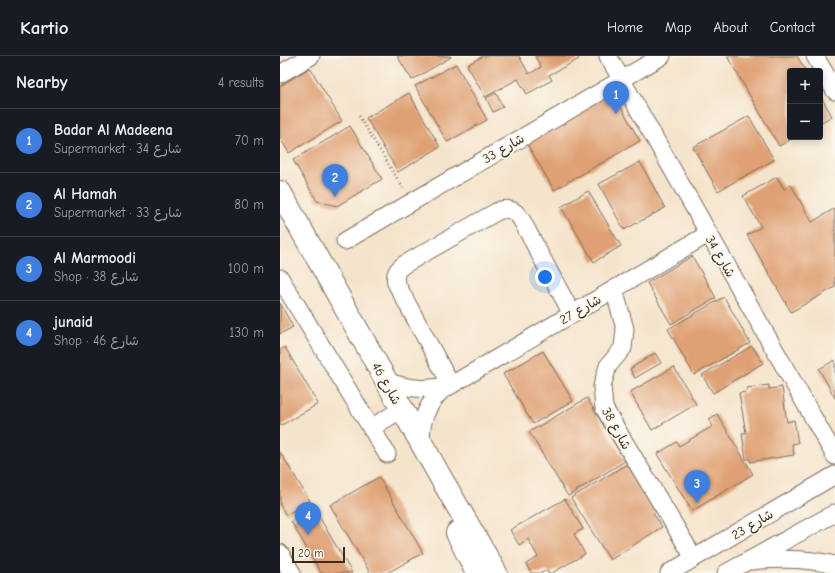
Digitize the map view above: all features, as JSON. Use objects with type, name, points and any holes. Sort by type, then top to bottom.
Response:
[{"type":"main road","name":"شارع 46","points":[[280,192],[422,445],[496,573]]},
{"type":"main road","points":[[441,478],[444,502],[448,514],[477,573]]},
{"type":"street","points":[[280,74],[311,56]]},
{"type":"street","name":"شارع 34","points":[[608,56],[835,456]]},
{"type":"street","name":"شارع 33","points":[[345,241],[662,56]]},
{"type":"street","points":[[815,56],[835,91]]},
{"type":"street","points":[[451,385],[396,283],[396,273],[398,269],[405,264],[496,212],[506,208],[515,212],[521,219],[572,314]]},
{"type":"street","name":"شارع 27","points":[[422,445],[422,425],[428,406],[441,391],[708,234]]},
{"type":"street","points":[[280,278],[387,454]]},
{"type":"street","name":"شارع 38","points":[[614,289],[625,329],[623,348],[608,366],[602,386],[604,408],[694,558]]},
{"type":"street","name":"شارع 27","points":[[386,381],[398,386],[421,389],[451,385]]},
{"type":"street","points":[[371,428],[402,409]]},
{"type":"street","name":"شارع 23","points":[[669,573],[835,475]]},
{"type":"street","points":[[726,573],[835,513]]},
{"type":"street","points":[[280,553],[292,573]]},
{"type":"street","points":[[744,562],[775,559],[804,560],[835,565]]},
{"type":"path","points":[[358,116],[411,202]]},
{"type":"building","points":[[397,56],[450,56],[451,57],[412,80]]},
{"type":"building","points":[[483,56],[519,56],[529,74],[541,67],[535,56],[577,56],[579,59],[549,75],[552,80],[527,94],[518,79],[485,97],[467,65]]},
{"type":"building","points":[[727,56],[797,56],[804,68],[787,68],[787,140],[790,140],[779,146]]},
{"type":"building","points":[[456,64],[487,120],[447,142],[415,86]]},
{"type":"building","points":[[310,68],[342,121],[289,153],[280,138],[280,86]]},
{"type":"building","points":[[409,93],[440,147],[398,172],[366,118]]},
{"type":"building","points":[[496,93],[503,107],[493,112],[486,98]]},
{"type":"building","points":[[613,93],[640,141],[554,190],[526,142]]},
{"type":"building","points":[[823,100],[832,116],[823,121]]},
{"type":"building","points":[[749,116],[774,160],[718,191],[693,147]]},
{"type":"building","points":[[350,126],[382,179],[337,206],[317,201],[293,160]]},
{"type":"building","points":[[640,162],[665,208],[624,230],[599,184]]},
{"type":"building","points":[[777,177],[784,189],[791,185],[812,222],[835,208],[835,287],[791,312],[747,235],[761,227],[743,196]]},
{"type":"building","points":[[588,191],[621,246],[594,262],[561,207]]},
{"type":"building","points":[[692,256],[716,298],[671,324],[647,283]]},
{"type":"building","points":[[724,297],[750,343],[694,375],[668,329]]},
{"type":"building","points":[[280,303],[293,327],[280,334]]},
{"type":"building","points":[[752,346],[763,363],[713,393],[702,375]]},
{"type":"building","points":[[285,347],[318,404],[280,426],[280,350]]},
{"type":"building","points":[[543,351],[573,401],[533,424],[503,374]]},
{"type":"building","points":[[655,353],[661,363],[635,378],[630,369]]},
{"type":"building","points":[[835,360],[835,398],[819,369]]},
{"type":"building","points":[[674,367],[696,404],[652,430],[630,392]]},
{"type":"building","points":[[769,385],[769,389],[782,387],[787,422],[794,420],[798,443],[792,444],[794,455],[750,462],[750,459],[746,459],[742,433],[746,433],[739,393],[747,392],[747,388]]},
{"type":"building","points":[[587,398],[625,461],[568,496],[529,432]]},
{"type":"building","points":[[717,414],[753,474],[692,511],[657,454],[677,442],[679,446],[713,426],[709,419]]},
{"type":"building","points":[[280,452],[310,501],[286,515],[280,505]]},
{"type":"building","points":[[627,464],[657,511],[653,513],[662,527],[610,560],[571,498]]},
{"type":"building","points":[[379,477],[423,553],[387,573],[370,573],[330,505]]},
{"type":"building","points":[[565,499],[583,529],[574,534],[585,554],[552,573],[549,573],[547,570],[541,573],[531,573],[526,564],[538,557],[528,539],[519,545],[510,530]]},
{"type":"building","points":[[314,508],[352,573],[321,573],[291,521]]},
{"type":"place","name":"Badar Al Madeena","points":[[616,114]]},
{"type":"place","name":"Al Hamah","points":[[335,197]]},
{"type":"place","name":"Al Marmoodi","points":[[697,503]]},
{"type":"place","name":"junaid","points":[[308,535]]}]
